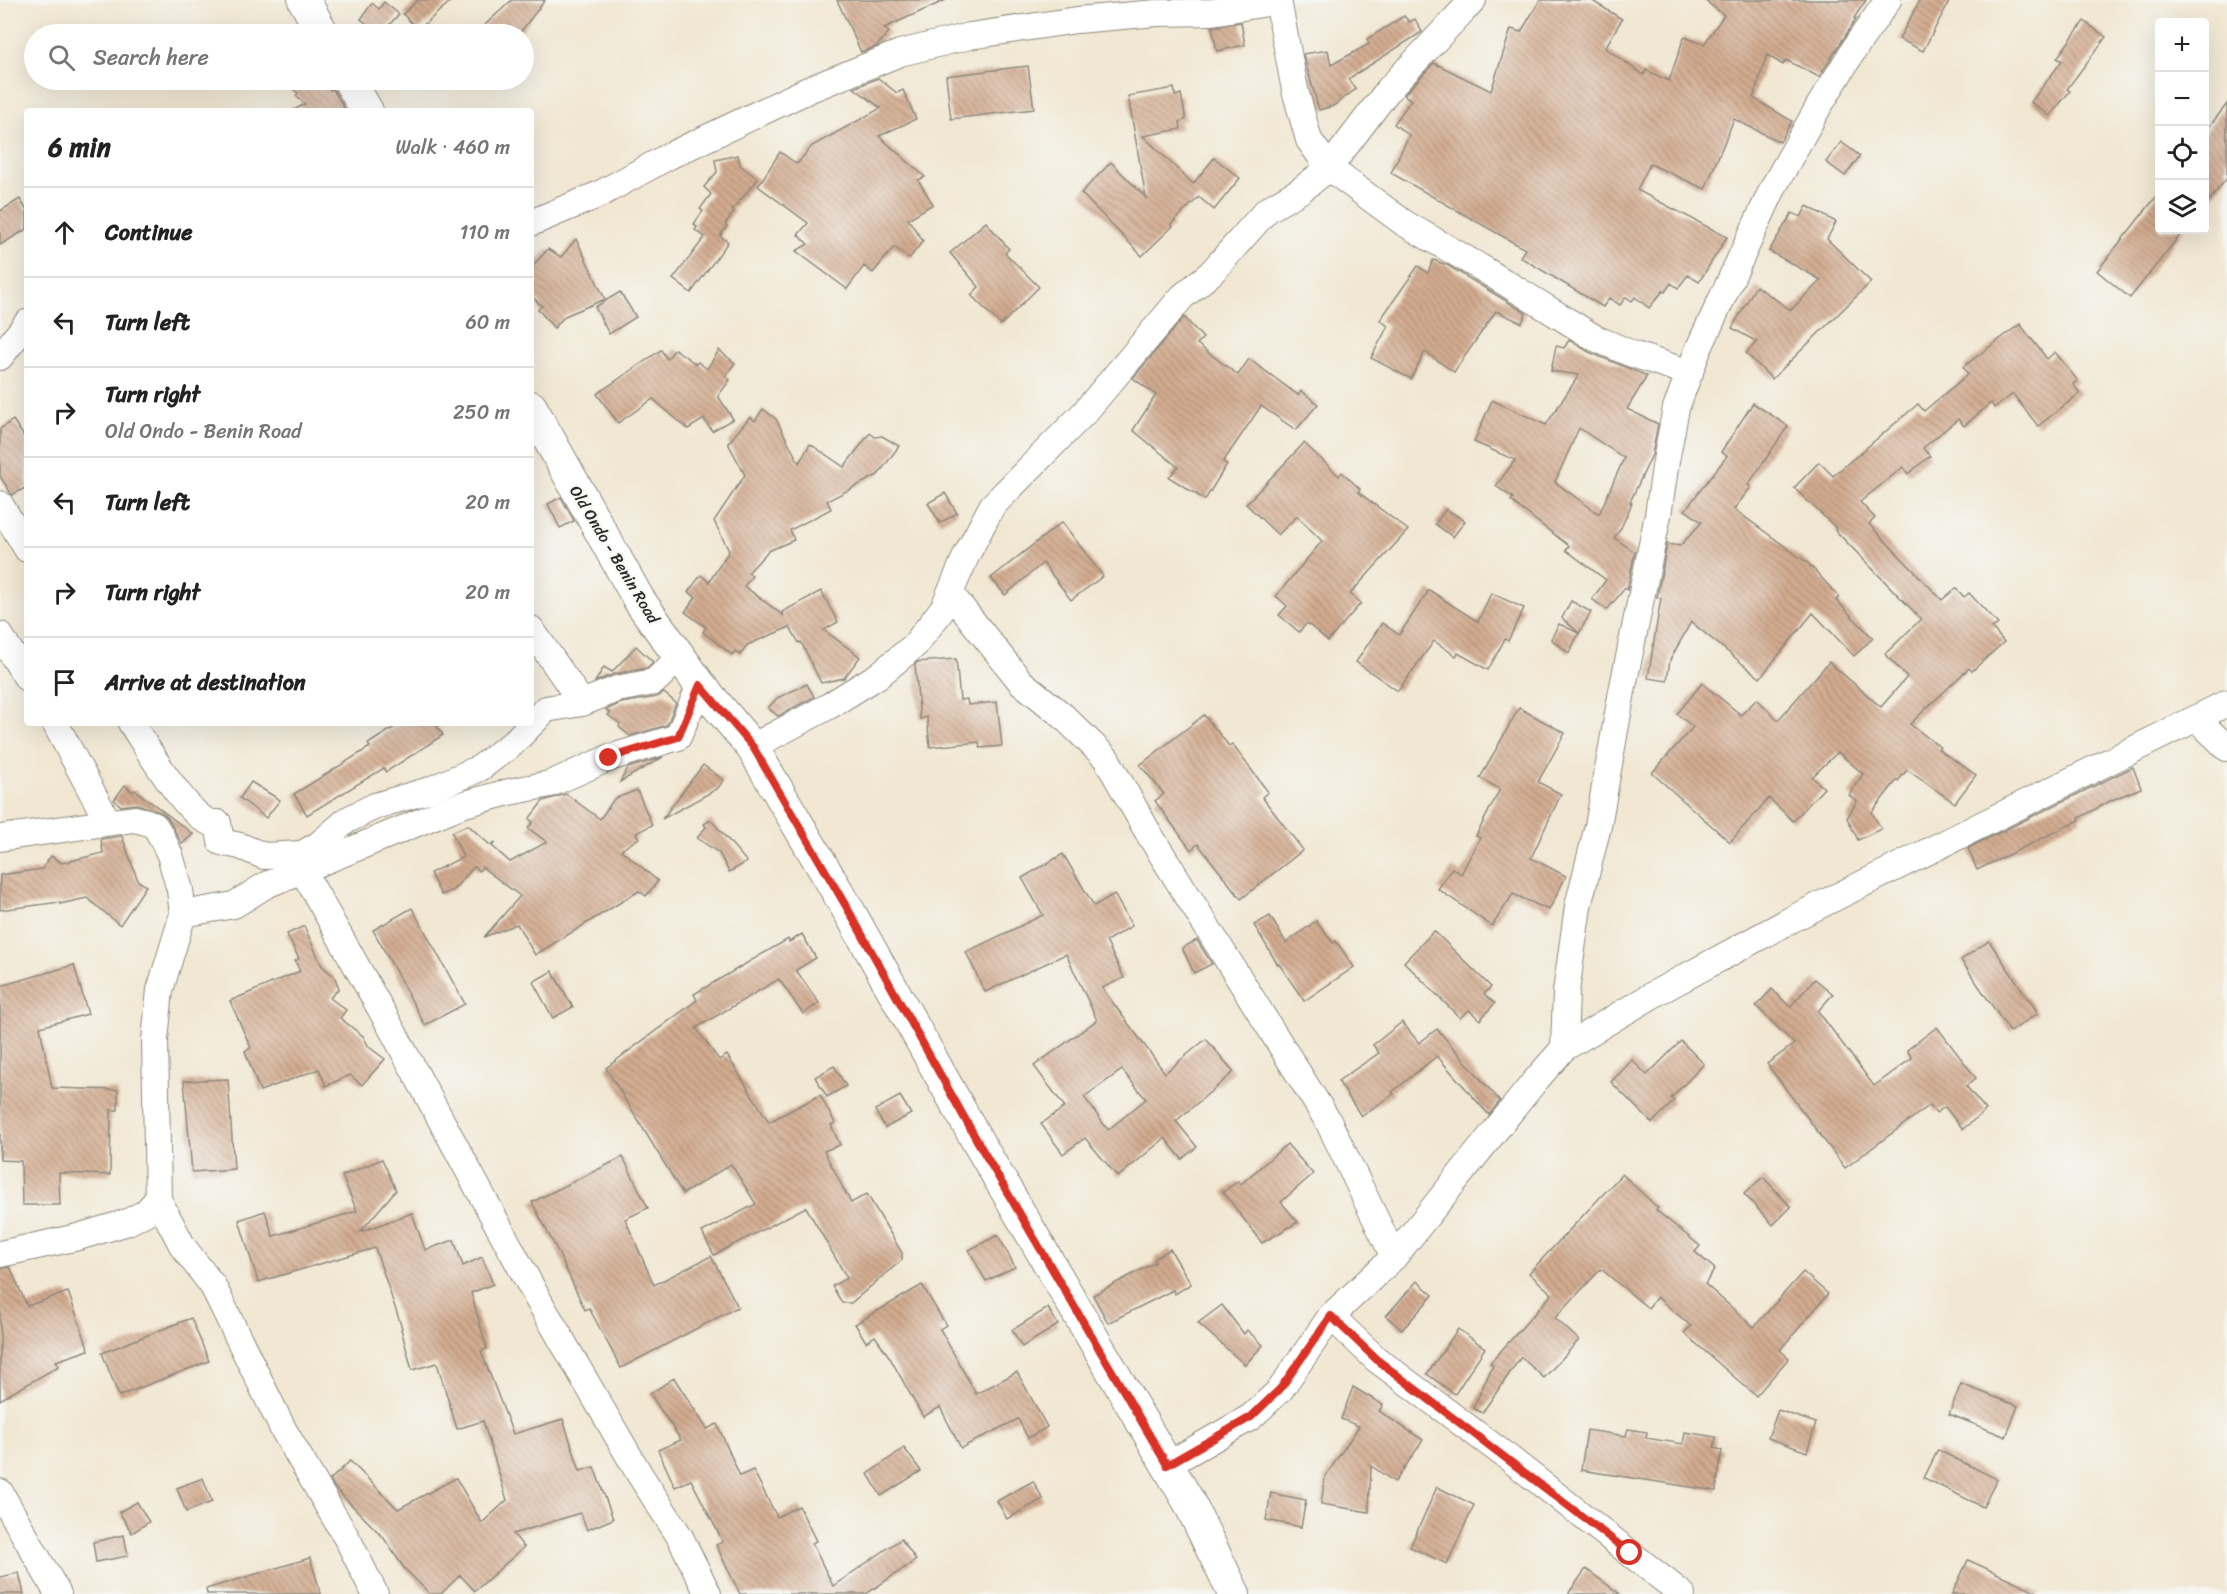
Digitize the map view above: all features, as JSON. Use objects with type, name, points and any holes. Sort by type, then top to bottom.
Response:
[{"type":"main road","points":[[304,0],[317,24]]},
{"type":"main road","points":[[355,90],[365,108]]},
{"type":"main road","name":"Old Ondo - Benin Road","points":[[534,412],[639,600],[700,685],[753,747],[850,913],[979,1144],[1189,1502],[1234,1594]]},
{"type":"street","points":[[753,747],[829,706],[879,675],[915,645],[944,607],[966,556],[992,506],[1084,413],[1182,297],[1226,258],[1267,210],[1300,190],[1329,168],[1389,89],[1473,0]]},
{"type":"street","points":[[1564,1048],[1566,992],[1578,906],[1598,826],[1622,691],[1659,515],[1676,408],[1726,288],[1774,186],[1819,106],[1888,0]]},
{"type":"street","points":[[534,222],[600,194],[669,156],[808,90],[900,53],[970,36],[1077,20],[1157,13],[1212,12],[1279,1],[1295,90],[1309,140],[1329,168],[1404,223],[1595,338],[1632,354],[1690,373]]},
{"type":"street","points":[[0,357],[24,327]]},
{"type":"street","points":[[0,504],[24,544]]},
{"type":"street","points":[[950,593],[1021,682],[1063,716],[1106,758],[1149,834],[1328,1121],[1395,1257]]},
{"type":"street","points":[[534,633],[582,703]]},
{"type":"street","points":[[0,635],[24,673]]},
{"type":"street","points":[[534,721],[546,709],[582,703],[617,689],[654,682],[680,657]]},
{"type":"street","points":[[183,914],[234,905],[266,885],[461,805],[550,784],[609,758],[678,737],[700,685]]},
{"type":"street","points":[[1167,1465],[1251,1417],[1280,1389],[1331,1316],[1395,1257],[1564,1048],[1656,993],[1798,916],[2227,703]]},
{"type":"street","points":[[2197,719],[2227,748]]},
{"type":"street","points":[[57,726],[108,822]]},
{"type":"street","points":[[133,726],[182,798],[195,813],[209,822],[218,824],[221,842],[240,846],[264,856],[302,854],[318,846],[347,820],[375,806],[430,790],[480,768],[514,742],[530,726]]},
{"type":"street","points":[[0,838],[134,819],[155,826],[170,855],[180,890],[183,914],[160,990],[156,1030],[158,1199],[183,1248],[213,1286],[283,1429],[349,1542],[375,1594]]},
{"type":"street","points":[[303,871],[539,1301],[639,1474],[680,1537],[708,1594]]},
{"type":"street","points":[[0,1254],[58,1242],[128,1222],[145,1213],[158,1199]]},
{"type":"street","points":[[1331,1316],[1376,1359],[1510,1459],[1682,1594]]},
{"type":"street","points":[[0,1492],[58,1594]]},
{"type":"building","points":[[418,0],[452,0],[425,24],[412,24],[403,14]]},
{"type":"building","points":[[512,0],[545,0],[527,24],[486,24]]},
{"type":"building","points":[[837,0],[946,0],[884,28],[889,32],[876,47],[861,52]]},
{"type":"building","points":[[1540,0],[1591,0],[1622,19],[1605,48],[1644,75],[1646,70],[1669,81],[1684,37],[1704,44],[1724,15],[1704,0],[1866,0],[1819,77],[1786,60],[1783,65],[1767,55],[1753,98],[1792,121],[1780,142],[1734,119],[1705,189],[1650,164],[1637,190],[1727,237],[1699,282],[1688,275],[1678,288],[1671,283],[1649,308],[1635,297],[1632,301],[1626,297],[1620,305],[1609,298],[1603,307],[1520,257],[1525,249],[1391,173],[1409,135],[1394,124],[1411,100],[1404,95],[1434,63],[1491,91],[1511,29],[1521,32]]},
{"type":"building","points":[[1920,0],[1950,0],[1923,51],[1899,39]]},
{"type":"building","points":[[384,2],[399,14],[390,24],[367,24],[361,19],[372,3],[379,9]]},
{"type":"building","points":[[1404,16],[1409,22],[1415,19],[1422,32],[1348,79],[1356,89],[1333,106],[1319,110],[1303,54],[1328,50],[1331,65],[1369,44],[1367,39]]},
{"type":"building","points":[[2084,21],[2106,37],[2067,89],[2070,91],[2050,116],[2031,102],[2062,61],[2057,58]]},
{"type":"building","points":[[1241,22],[1245,45],[1217,51],[1212,27]]},
{"type":"building","points":[[1028,66],[1034,109],[951,119],[946,76]]},
{"type":"building","points":[[878,78],[897,93],[903,90],[916,119],[879,136],[925,177],[918,180],[933,204],[908,219],[923,241],[909,259],[894,247],[873,273],[864,266],[847,289],[796,251],[808,244],[798,235],[808,223],[758,186],[780,152],[797,164],[812,146],[881,108],[854,88]]},
{"type":"building","points":[[1174,88],[1175,96],[1181,94],[1186,120],[1180,121],[1181,129],[1143,136],[1193,184],[1214,158],[1240,178],[1214,210],[1199,197],[1142,256],[1081,193],[1111,162],[1146,198],[1128,96]]},
{"type":"building","points":[[294,90],[334,90],[344,108],[298,108],[305,104],[296,96],[298,93]]},
{"type":"building","points":[[2227,104],[2227,178],[2209,201],[2209,180],[2209,127]]},
{"type":"building","points":[[1841,142],[1860,156],[1845,176],[1826,162]]},
{"type":"building","points":[[738,155],[740,165],[758,179],[732,210],[734,212],[720,236],[728,242],[691,293],[673,279],[705,237],[695,230],[697,227],[694,224],[703,211],[700,209],[711,194],[704,187],[717,172],[715,160]]},
{"type":"building","points":[[2155,198],[2155,234],[2181,234],[2130,298],[2097,271]]},
{"type":"building","points":[[20,199],[24,206],[24,231],[0,245],[0,211]]},
{"type":"building","points":[[1807,206],[1836,222],[1827,239],[1871,282],[1772,379],[1746,353],[1757,342],[1732,328],[1756,286],[1791,310],[1821,280],[1769,251],[1792,213],[1801,217]]},
{"type":"building","points":[[986,222],[1009,249],[1005,253],[1039,287],[1001,325],[971,295],[979,287],[950,253]]},
{"type":"building","points":[[576,239],[605,299],[565,316],[554,328],[538,309],[542,306],[534,299],[534,265],[548,249],[561,257]]},
{"type":"building","points":[[1433,260],[1447,265],[1526,313],[1522,323],[1496,311],[1454,372],[1425,352],[1411,379],[1371,358],[1388,326],[1380,320],[1418,266],[1428,273]]},
{"type":"building","points":[[620,292],[636,317],[609,334],[595,307]]},
{"type":"building","points":[[1184,317],[1203,338],[1197,344],[1238,375],[1249,359],[1298,395],[1301,391],[1318,404],[1296,430],[1261,406],[1223,462],[1227,464],[1205,500],[1169,477],[1178,467],[1133,430],[1156,395],[1133,378]]},
{"type":"building","points":[[2020,324],[2047,359],[2055,352],[2078,381],[2073,384],[2080,393],[2038,426],[2013,394],[1994,408],[1991,403],[1964,426],[1958,419],[1923,448],[1930,456],[1908,474],[1903,467],[1860,502],[1875,518],[1869,524],[1942,600],[1956,588],[1964,597],[1969,593],[1998,624],[1992,628],[2004,642],[1972,671],[1969,668],[1910,724],[1940,747],[1938,749],[1976,775],[1955,803],[1907,770],[1872,812],[1881,829],[1858,840],[1847,818],[1857,801],[1849,795],[1863,774],[1838,752],[1812,777],[1824,788],[1793,821],[1769,798],[1730,842],[1652,773],[1693,727],[1677,714],[1702,683],[1741,715],[1757,699],[1778,720],[1829,662],[1881,707],[1907,677],[1885,654],[1921,619],[1835,530],[1836,528],[1794,488],[1819,462],[1833,476],[1918,404],[1924,411],[1968,374],[1963,367]]},
{"type":"building","points":[[1569,340],[1589,352],[1647,376],[1627,409],[1658,424],[1652,455],[1630,502],[1632,503],[1621,528],[1614,538],[1635,552],[1627,590],[1625,588],[1607,610],[1592,599],[1606,580],[1566,550],[1569,546],[1511,501],[1513,498],[1496,486],[1515,460],[1474,442],[1492,400],[1546,425],[1579,375],[1551,371],[1556,346],[1564,348]],"holes":[[[1579,428],[1624,458],[1599,514],[1555,482]]]},
{"type":"building","points":[[675,349],[707,369],[719,350],[735,363],[725,376],[730,380],[718,396],[733,419],[712,431],[704,419],[688,429],[653,399],[618,423],[597,394],[661,350],[667,359]]},
{"type":"building","points":[[1753,403],[1788,426],[1748,485],[1751,487],[1734,509],[1809,564],[1839,597],[1836,600],[1873,638],[1854,656],[1813,613],[1760,678],[1691,622],[1670,660],[1667,681],[1648,678],[1661,598],[1657,597],[1667,544],[1680,546],[1702,522],[1685,510],[1727,456],[1721,452]]},
{"type":"building","points":[[763,409],[776,419],[799,463],[810,444],[844,467],[870,433],[875,437],[882,436],[899,446],[878,475],[827,501],[831,509],[790,530],[794,540],[768,551],[748,573],[752,576],[744,586],[784,616],[782,612],[821,591],[838,622],[824,630],[860,657],[844,678],[821,683],[801,642],[799,643],[790,627],[747,645],[740,655],[735,651],[732,655],[703,632],[706,627],[685,612],[696,597],[688,592],[701,575],[709,582],[729,551],[714,521],[745,475],[728,443],[750,417],[755,421]]},
{"type":"building","points":[[13,420],[24,436],[24,489],[12,495],[0,476],[0,429]]},
{"type":"building","points":[[1304,443],[1339,476],[1342,472],[1360,489],[1358,492],[1408,530],[1350,594],[1361,603],[1328,641],[1307,623],[1299,632],[1279,615],[1287,606],[1276,596],[1322,541],[1297,516],[1278,535],[1246,504]]},
{"type":"building","points":[[945,493],[957,513],[940,523],[928,503]]},
{"type":"building","points":[[561,497],[574,521],[560,528],[548,504]]},
{"type":"building","points":[[1446,509],[1465,521],[1453,537],[1435,524]]},
{"type":"building","points":[[1062,522],[1103,576],[1071,600],[1043,563],[1005,595],[991,578]]},
{"type":"building","points":[[1429,590],[1478,622],[1491,593],[1524,608],[1508,641],[1505,639],[1488,670],[1458,653],[1456,656],[1434,641],[1398,691],[1356,662],[1382,623],[1399,635]]},
{"type":"building","points":[[1571,601],[1591,612],[1579,633],[1562,618]]},
{"type":"building","points":[[1559,624],[1579,633],[1569,653],[1551,639]]},
{"type":"building","points":[[636,646],[653,662],[647,668],[614,674],[595,682],[604,667],[612,672]]},
{"type":"building","points":[[956,659],[960,700],[967,699],[968,705],[997,702],[1002,746],[980,748],[979,742],[930,747],[927,717],[920,719],[915,665],[917,662]]},
{"type":"building","points":[[807,684],[814,697],[778,716],[768,708],[777,698]]},
{"type":"building","points":[[664,693],[676,703],[667,725],[630,736],[619,727],[620,724],[608,715],[610,713],[606,710],[621,703],[657,697]]},
{"type":"building","points":[[1519,708],[1565,733],[1538,782],[1561,794],[1531,858],[1566,876],[1549,910],[1513,894],[1492,926],[1438,889],[1452,868],[1461,874],[1480,838],[1476,836],[1500,789],[1480,778]]},
{"type":"building","points":[[1204,715],[1229,746],[1232,744],[1268,792],[1262,797],[1303,850],[1241,899],[1198,844],[1191,850],[1155,801],[1164,794],[1140,765]]},
{"type":"building","points":[[396,726],[437,726],[443,735],[386,772],[384,768],[307,815],[294,794],[370,747],[368,744]]},
{"type":"building","points":[[663,757],[620,782],[628,768]]},
{"type":"building","points":[[703,765],[724,780],[717,789],[662,819]]},
{"type":"building","points":[[2133,767],[2141,788],[2112,800],[2079,818],[2080,820],[1977,870],[1968,848]]},
{"type":"building","points":[[251,782],[280,800],[266,818],[240,798]]},
{"type":"building","points":[[125,785],[193,834],[182,844],[168,818],[162,813],[137,804],[121,806],[114,800]]},
{"type":"building","points":[[637,790],[652,825],[636,833],[639,838],[621,850],[658,881],[646,896],[639,891],[535,955],[517,924],[484,937],[520,896],[482,867],[479,871],[474,867],[453,890],[441,895],[430,873],[463,857],[452,832],[468,825],[490,845],[496,842],[492,846],[510,862],[547,842],[528,828],[533,822],[529,819],[543,801],[566,794],[600,819],[614,799]]},
{"type":"building","points":[[711,820],[747,862],[729,872],[719,853],[697,838],[706,827],[704,824]]},
{"type":"building","points":[[122,836],[138,881],[146,886],[120,925],[87,898],[60,904],[60,902],[0,910],[0,875],[42,869],[51,856],[62,863],[103,853],[101,839]]},
{"type":"building","points":[[1063,854],[1094,906],[1114,894],[1132,926],[1106,941],[1124,978],[1102,988],[1165,1073],[1206,1039],[1234,1072],[1176,1121],[1197,1147],[1182,1159],[1165,1138],[1118,1177],[1085,1138],[1063,1154],[1041,1124],[1065,1107],[1034,1066],[1097,1020],[1066,954],[985,992],[966,952],[1043,915],[1022,878]],"holes":[[[1122,1070],[1146,1099],[1108,1130],[1084,1097]]]},
{"type":"building","points":[[412,908],[465,1004],[425,1025],[373,930]]},
{"type":"building","points":[[1270,916],[1286,943],[1316,921],[1333,943],[1336,941],[1354,967],[1304,1001],[1278,965],[1254,925]]},
{"type":"building","points":[[304,926],[322,966],[334,976],[339,988],[330,998],[346,1010],[340,1018],[363,1036],[369,1047],[385,1059],[362,1085],[350,1075],[326,1086],[319,1069],[260,1091],[245,1051],[251,1048],[230,1001],[300,971],[295,961],[299,959],[287,934]]},
{"type":"building","points":[[1434,931],[1491,987],[1484,994],[1495,1003],[1480,1020],[1469,1010],[1460,1018],[1404,962]]},
{"type":"building","points":[[802,934],[816,958],[796,970],[819,1003],[803,1014],[779,979],[696,1028],[719,1060],[727,1055],[769,1122],[820,1095],[835,1123],[831,1125],[840,1145],[824,1151],[851,1203],[867,1194],[902,1253],[902,1260],[851,1303],[842,1303],[832,1286],[847,1278],[806,1207],[714,1255],[702,1232],[756,1204],[731,1164],[683,1194],[606,1068],[697,1000],[694,994],[788,939],[789,942]]},
{"type":"building","points":[[1197,940],[1212,964],[1194,973],[1182,948]]},
{"type":"building","points":[[1989,941],[2038,1013],[2010,1032],[1961,960]]},
{"type":"building","points":[[74,965],[88,1014],[40,1027],[52,1088],[118,1090],[118,1110],[111,1110],[110,1175],[59,1173],[60,1205],[22,1205],[21,1161],[0,1160],[0,986]]},
{"type":"building","points":[[552,971],[573,1007],[553,1018],[533,982]]},
{"type":"building","points":[[1815,979],[1833,994],[1818,1011],[1874,1086],[1912,1058],[1907,1050],[1937,1027],[1976,1078],[1966,1086],[1986,1110],[1963,1129],[1945,1107],[1936,1113],[1930,1105],[1845,1168],[1767,1064],[1794,1044],[1756,1006],[1772,989],[1790,1007]]},
{"type":"building","points":[[1402,1022],[1419,1043],[1437,1029],[1500,1101],[1489,1115],[1437,1056],[1392,1092],[1394,1094],[1361,1116],[1338,1081],[1379,1053],[1373,1045]]},
{"type":"building","points":[[1681,1041],[1704,1064],[1671,1098],[1674,1101],[1652,1123],[1611,1082],[1632,1060],[1647,1075]]},
{"type":"building","points":[[834,1066],[846,1086],[827,1097],[815,1077]]},
{"type":"building","points":[[228,1079],[234,1169],[192,1172],[184,1081]]},
{"type":"building","points":[[900,1096],[911,1114],[885,1128],[875,1110]]},
{"type":"building","points":[[1287,1144],[1313,1174],[1281,1202],[1298,1222],[1262,1243],[1223,1192],[1238,1181],[1241,1184]]},
{"type":"building","points":[[623,1157],[648,1208],[625,1219],[654,1285],[711,1256],[738,1307],[621,1368],[589,1308],[585,1310],[532,1202]]},
{"type":"building","points":[[382,1159],[396,1190],[360,1232],[412,1213],[425,1250],[454,1240],[463,1266],[482,1257],[493,1284],[471,1293],[487,1349],[481,1351],[513,1434],[563,1419],[580,1471],[594,1467],[613,1519],[587,1530],[580,1513],[513,1534],[524,1547],[475,1591],[460,1575],[441,1594],[430,1594],[404,1568],[383,1537],[334,1487],[330,1480],[350,1461],[398,1509],[456,1478],[482,1523],[507,1500],[483,1421],[457,1429],[437,1363],[412,1370],[402,1328],[375,1248],[258,1282],[239,1220],[265,1211],[273,1236],[357,1211],[342,1176]]},
{"type":"building","points":[[1622,1174],[1658,1208],[1656,1210],[1700,1246],[1695,1252],[1715,1269],[1705,1284],[1754,1327],[1803,1272],[1828,1294],[1780,1350],[1789,1358],[1756,1396],[1684,1333],[1691,1326],[1657,1297],[1648,1308],[1601,1269],[1555,1318],[1579,1340],[1544,1378],[1521,1357],[1482,1413],[1473,1408],[1493,1365],[1490,1363],[1552,1294],[1529,1273]]},
{"type":"building","points":[[1763,1177],[1791,1207],[1773,1225],[1744,1194]]},
{"type":"building","points":[[998,1235],[1015,1267],[986,1281],[969,1250]]},
{"type":"building","points":[[1170,1249],[1191,1284],[1175,1294],[1173,1290],[1108,1323],[1093,1295],[1156,1262],[1154,1259]]},
{"type":"building","points":[[10,1267],[27,1306],[68,1292],[89,1350],[56,1361],[59,1366],[0,1400],[0,1269]]},
{"type":"building","points":[[1417,1281],[1433,1295],[1402,1330],[1386,1316]]},
{"type":"building","points":[[922,1285],[946,1325],[940,1329],[976,1394],[1017,1372],[1047,1427],[1028,1438],[1018,1419],[961,1448],[940,1407],[923,1417],[875,1336],[866,1342],[855,1324]]},
{"type":"building","points":[[1222,1305],[1244,1334],[1247,1330],[1263,1345],[1245,1365],[1198,1323]]},
{"type":"building","points":[[1048,1308],[1058,1325],[1022,1347],[1012,1330]]},
{"type":"building","points":[[191,1318],[209,1361],[119,1396],[102,1353]]},
{"type":"building","points":[[1458,1329],[1485,1348],[1455,1394],[1427,1374]]},
{"type":"building","points":[[674,1378],[707,1429],[717,1424],[740,1476],[753,1470],[777,1517],[799,1506],[816,1541],[812,1543],[833,1586],[901,1539],[916,1560],[866,1594],[740,1594],[716,1545],[723,1542],[691,1480],[675,1487],[658,1450],[681,1440],[650,1394]]},
{"type":"building","points":[[1961,1384],[2018,1406],[2006,1437],[1949,1414]]},
{"type":"building","points":[[1353,1387],[1383,1405],[1379,1411],[1423,1440],[1395,1482],[1371,1466],[1369,1512],[1321,1504],[1325,1477],[1359,1426],[1341,1419]]},
{"type":"building","points":[[1778,1410],[1816,1423],[1807,1452],[1768,1438]]},
{"type":"building","points":[[1628,1429],[1647,1432],[1646,1438],[1683,1444],[1685,1432],[1716,1437],[1714,1448],[1722,1450],[1716,1491],[1581,1470],[1587,1430],[1626,1436]]},
{"type":"building","points":[[904,1448],[921,1471],[881,1496],[868,1474]]},
{"type":"building","points":[[1938,1450],[1997,1479],[1983,1507],[1924,1478]]},
{"type":"building","points":[[203,1478],[212,1502],[186,1512],[177,1488]]},
{"type":"building","points":[[1033,1481],[1043,1499],[1007,1519],[997,1501]]},
{"type":"building","points":[[1437,1487],[1474,1505],[1447,1564],[1410,1547]]},
{"type":"building","points":[[1271,1493],[1306,1500],[1301,1527],[1266,1520]]},
{"type":"building","points":[[137,1502],[149,1522],[132,1533],[119,1512]]},
{"type":"building","points":[[124,1535],[128,1556],[96,1562],[93,1542]]},
{"type":"building","points":[[310,1558],[321,1594],[207,1594],[206,1589]]},
{"type":"building","points":[[1968,1560],[2042,1594],[1952,1594]]},
{"type":"building","points":[[1586,1569],[1620,1594],[1568,1594]]},
{"type":"building","points":[[19,1573],[24,1594],[0,1594],[0,1577]]},
{"type":"route","points":[[609,758],[678,737],[700,685],[753,747],[850,913],[979,1144],[1167,1465],[1251,1417],[1280,1389],[1331,1316],[1376,1359],[1510,1459],[1630,1553]]}]
